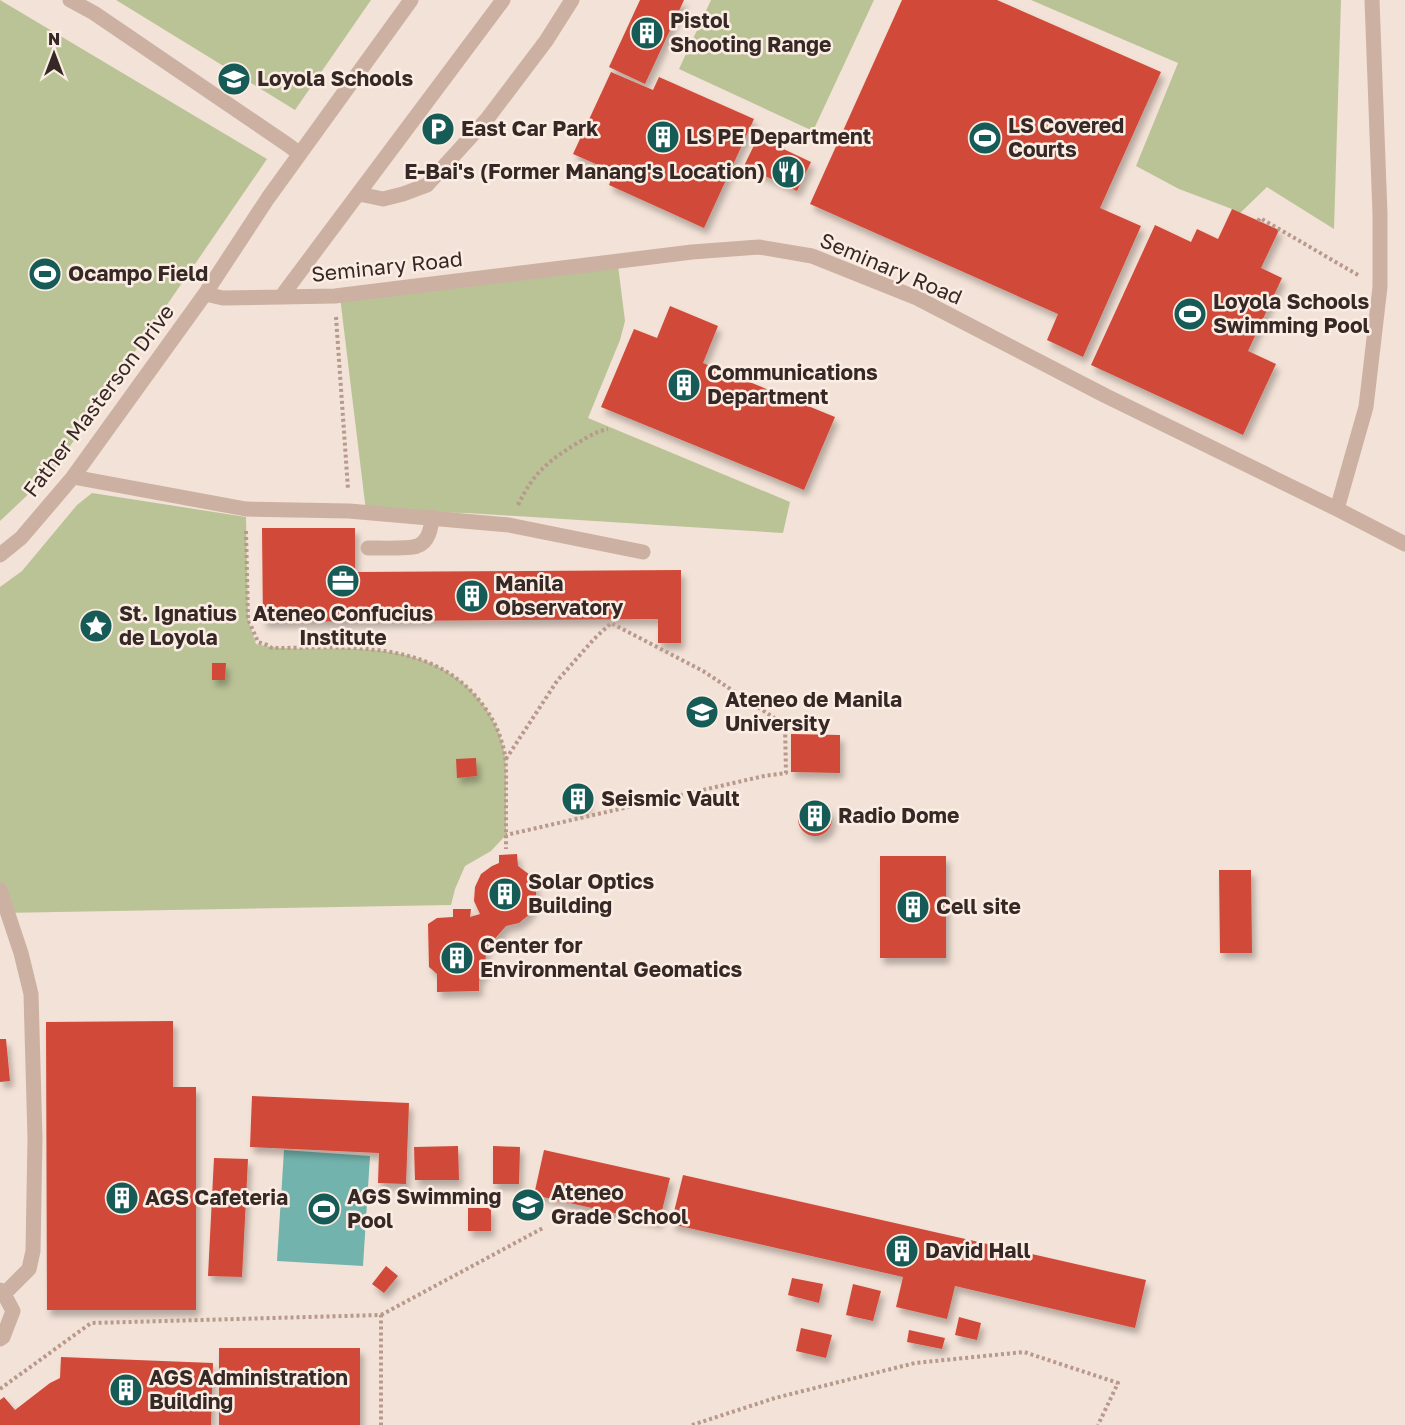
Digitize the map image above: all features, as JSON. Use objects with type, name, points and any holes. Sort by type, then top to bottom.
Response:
[{"type":"lane","points":[[70,0],[300,154]]},
{"type":"lane","name":"Father Masterson Drive","points":[[0,555],[21,538],[72,477],[205,294],[268,198],[411,0]]},
{"type":"lane","points":[[281,297],[503,0]]},
{"type":"lane","points":[[359,194],[383,199],[427,185],[487,119],[546,41],[572,0]]},
{"type":"lane","points":[[1337,509],[1366,407],[1380,287],[1372,0]]},
{"type":"lane","name":"Seminary Road","points":[[205,294],[223,298],[334,296],[692,252],[759,247],[812,256],[918,298],[1106,396],[1405,544]]},
{"type":"lane","points":[[72,477],[246,509],[349,511],[509,525],[643,552]]},
{"type":"lane","points":[[368,548],[417,547],[429,534],[432,517]]},
{"type":"lane","points":[[0,890],[21,953],[31,994],[35,1138],[33,1251],[28,1269],[2,1292],[13,1311],[3,1337],[0,1339]]},
{"type":"path","points":[[1258,220],[1260,218],[1380,287]]},
{"type":"path","points":[[334,296],[349,511]]},
{"type":"path","points":[[509,525],[535,475],[548,462],[601,430],[608,429]]},
{"type":"path","points":[[246,509],[248,619],[258,642],[272,648],[394,652],[423,660],[462,682],[486,709],[503,744],[506,759],[506,849]]},
{"type":"path","points":[[506,759],[557,681],[611,623],[703,671],[784,725],[786,773],[764,776],[506,835]]},
{"type":"path","points":[[315,642],[315,648]]},
{"type":"path","points":[[0,1389],[91,1323],[381,1315],[543,1228]]},
{"type":"path","points":[[381,1315],[381,1425]]},
{"type":"path","points":[[692,1425],[775,1398],[915,1363],[1024,1352],[1118,1383],[1098,1425]]},
{"type":"green space","points":[[0,0],[267,159],[53,471],[0,521]]},
{"type":"green space","points":[[116,0],[371,0],[295,110]]},
{"type":"green space","points":[[711,0],[874,0],[813,131],[679,69]]},
{"type":"green space","points":[[1031,0],[1341,0],[1334,229],[1267,187],[1239,214],[1232,209],[1179,189],[1136,166],[1178,63]]},
{"type":"green space","points":[[618,265],[625,321],[620,340],[588,418],[790,502],[783,533],[467,513],[366,511],[340,297]]},
{"type":"green space","points":[[92,493],[246,517],[248,619],[256,644],[293,649],[367,650],[402,654],[444,670],[476,696],[492,719],[503,744],[506,767],[506,835],[491,851],[465,866],[451,905],[0,913],[0,587],[22,571],[77,505]]},
{"type":"water","name":"AGS Swimming Pool","points":[[284,1150],[370,1156],[363,1266],[277,1261]]},
{"type":"building","name":"Pistol Shooting Range","points":[[640,0],[684,0],[645,84],[609,67]]},
{"type":"building","name":"LS Covered Courts","points":[[902,0],[997,0],[1161,72],[1100,208],[1141,226],[1083,357],[1047,340],[1058,314],[810,204]]},
{"type":"building","name":"LS PE Department","points":[[611,72],[653,90],[659,77],[754,119],[704,228],[609,185],[614,172],[573,154]]},
{"type":"building","points":[[758,137],[811,162],[797,191],[744,166]]},
{"type":"building","name":"Loyola Schools Swimming Pool","points":[[1232,209],[1279,230],[1261,268],[1282,278],[1248,351],[1276,364],[1243,435],[1091,365],[1155,225],[1191,242],[1197,229],[1218,239]]},
{"type":"building","name":"Communications Department","points":[[670,306],[718,326],[703,363],[835,417],[804,490],[601,407],[634,329],[657,338]]},
{"type":"building","name":"Manila Observatory","points":[[262,528],[355,528],[355,572],[681,570],[681,643],[658,643],[658,619],[263,622]]},
{"type":"building","points":[[212,663],[226,663],[225,680],[212,680]]},
{"type":"building","points":[[791,734],[840,735],[840,773],[791,772]]},
{"type":"building","points":[[476,758],[477,776],[457,778],[456,759]]},
{"type":"building","name":"Seismic Vault","points":[[587,789],[588,808],[569,809],[568,790]]},
{"type":"building","name":"Radio Dome","points":[[815,802],[827,807],[832,819],[827,831],[815,836],[803,831],[798,819],[803,807]]},
{"type":"building","points":[[517,854],[518,866],[530,875],[536,887],[536,901],[530,914],[519,923],[506,926],[486,949],[485,972],[479,980],[479,991],[437,992],[437,974],[429,967],[428,924],[437,918],[453,917],[453,909],[471,909],[470,917],[480,914],[474,901],[475,887],[481,874],[499,863],[499,855]]},
{"type":"building","name":"Cell site","points":[[880,856],[946,856],[946,958],[880,958]]},
{"type":"building","points":[[1219,870],[1251,870],[1252,953],[1220,953]]},
{"type":"building","name":"AGS Cafeteria","points":[[173,1021],[173,1087],[196,1087],[196,1310],[47,1310],[46,1022]]},
{"type":"building","points":[[0,1039],[6,1039],[10,1081],[0,1082]]},
{"type":"building","points":[[252,1096],[409,1103],[406,1184],[378,1183],[379,1153],[250,1147]]},
{"type":"building","points":[[458,1146],[459,1180],[415,1180],[414,1147]]},
{"type":"building","points":[[493,1146],[520,1147],[519,1184],[493,1184]]},
{"type":"building","points":[[544,1150],[670,1178],[659,1223],[534,1195]]},
{"type":"building","points":[[214,1158],[248,1159],[242,1277],[208,1276]]},
{"type":"building","name":"David Hall","points":[[683,1175],[1146,1280],[1135,1328],[955,1286],[947,1319],[896,1307],[903,1277],[671,1224]]},
{"type":"building","points":[[468,1208],[491,1208],[491,1231],[468,1231]]},
{"type":"building","points":[[386,1266],[398,1276],[384,1293],[372,1284]]},
{"type":"building","points":[[792,1278],[823,1284],[819,1303],[788,1295]]},
{"type":"building","points":[[853,1284],[881,1291],[873,1321],[846,1315]]},
{"type":"building","points":[[959,1317],[981,1323],[977,1340],[955,1335]]},
{"type":"building","points":[[801,1328],[832,1335],[826,1358],[796,1351]]},
{"type":"building","points":[[909,1330],[945,1338],[942,1349],[907,1342]]},
{"type":"building","points":[[219,1348],[360,1348],[360,1425],[219,1425]]},
{"type":"building","name":"AGS Administration Building","points":[[61,1357],[213,1363],[211,1425],[0,1425],[0,1400],[4,1397],[15,1410],[60,1378]]},
{"type":"place","name":"Pistol Shooting Range","points":[[647,33]]},
{"type":"place","name":"Loyola Schools","points":[[234,79]]},
{"type":"place","name":"East Car Park","points":[[438,129]]},
{"type":"place","name":"LS PE Department","points":[[663,137]]},
{"type":"place","name":"LS Covered Courts","points":[[985,138]]},
{"type":"place","name":"E-Bai's (Former Manang's Location)","points":[[788,172]]},
{"type":"place","name":"Ocampo Field","points":[[45,274]]},
{"type":"place","name":"Loyola Schools Swimming Pool","points":[[1190,314]]},
{"type":"place","name":"Communications Department","points":[[684,385]]},
{"type":"place","name":"Ateneo Confucius Institute","points":[[343,581]]},
{"type":"place","name":"Manila Observatory","points":[[472,596]]},
{"type":"place","name":"St. Ignatius de Loyola","points":[[96,626]]},
{"type":"place","name":"Ateneo de Manila University","points":[[702,712]]},
{"type":"place","name":"Seismic Vault","points":[[578,799]]},
{"type":"place","name":"Radio Dome","points":[[815,816]]},
{"type":"place","name":"Solar Optics Building","points":[[505,894]]},
{"type":"place","name":"Cell site","points":[[913,907]]},
{"type":"place","name":"Center for Environmental Geomatics","points":[[457,958]]},
{"type":"place","name":"AGS Cafeteria","points":[[122,1198]]},
{"type":"place","name":"Ateneo Grade School","points":[[528,1205]]},
{"type":"place","name":"AGS Swimming Pool","points":[[324,1209]]},
{"type":"place","name":"David Hall","points":[[902,1251]]},
{"type":"place","name":"AGS Administration Building","points":[[126,1390]]}]
